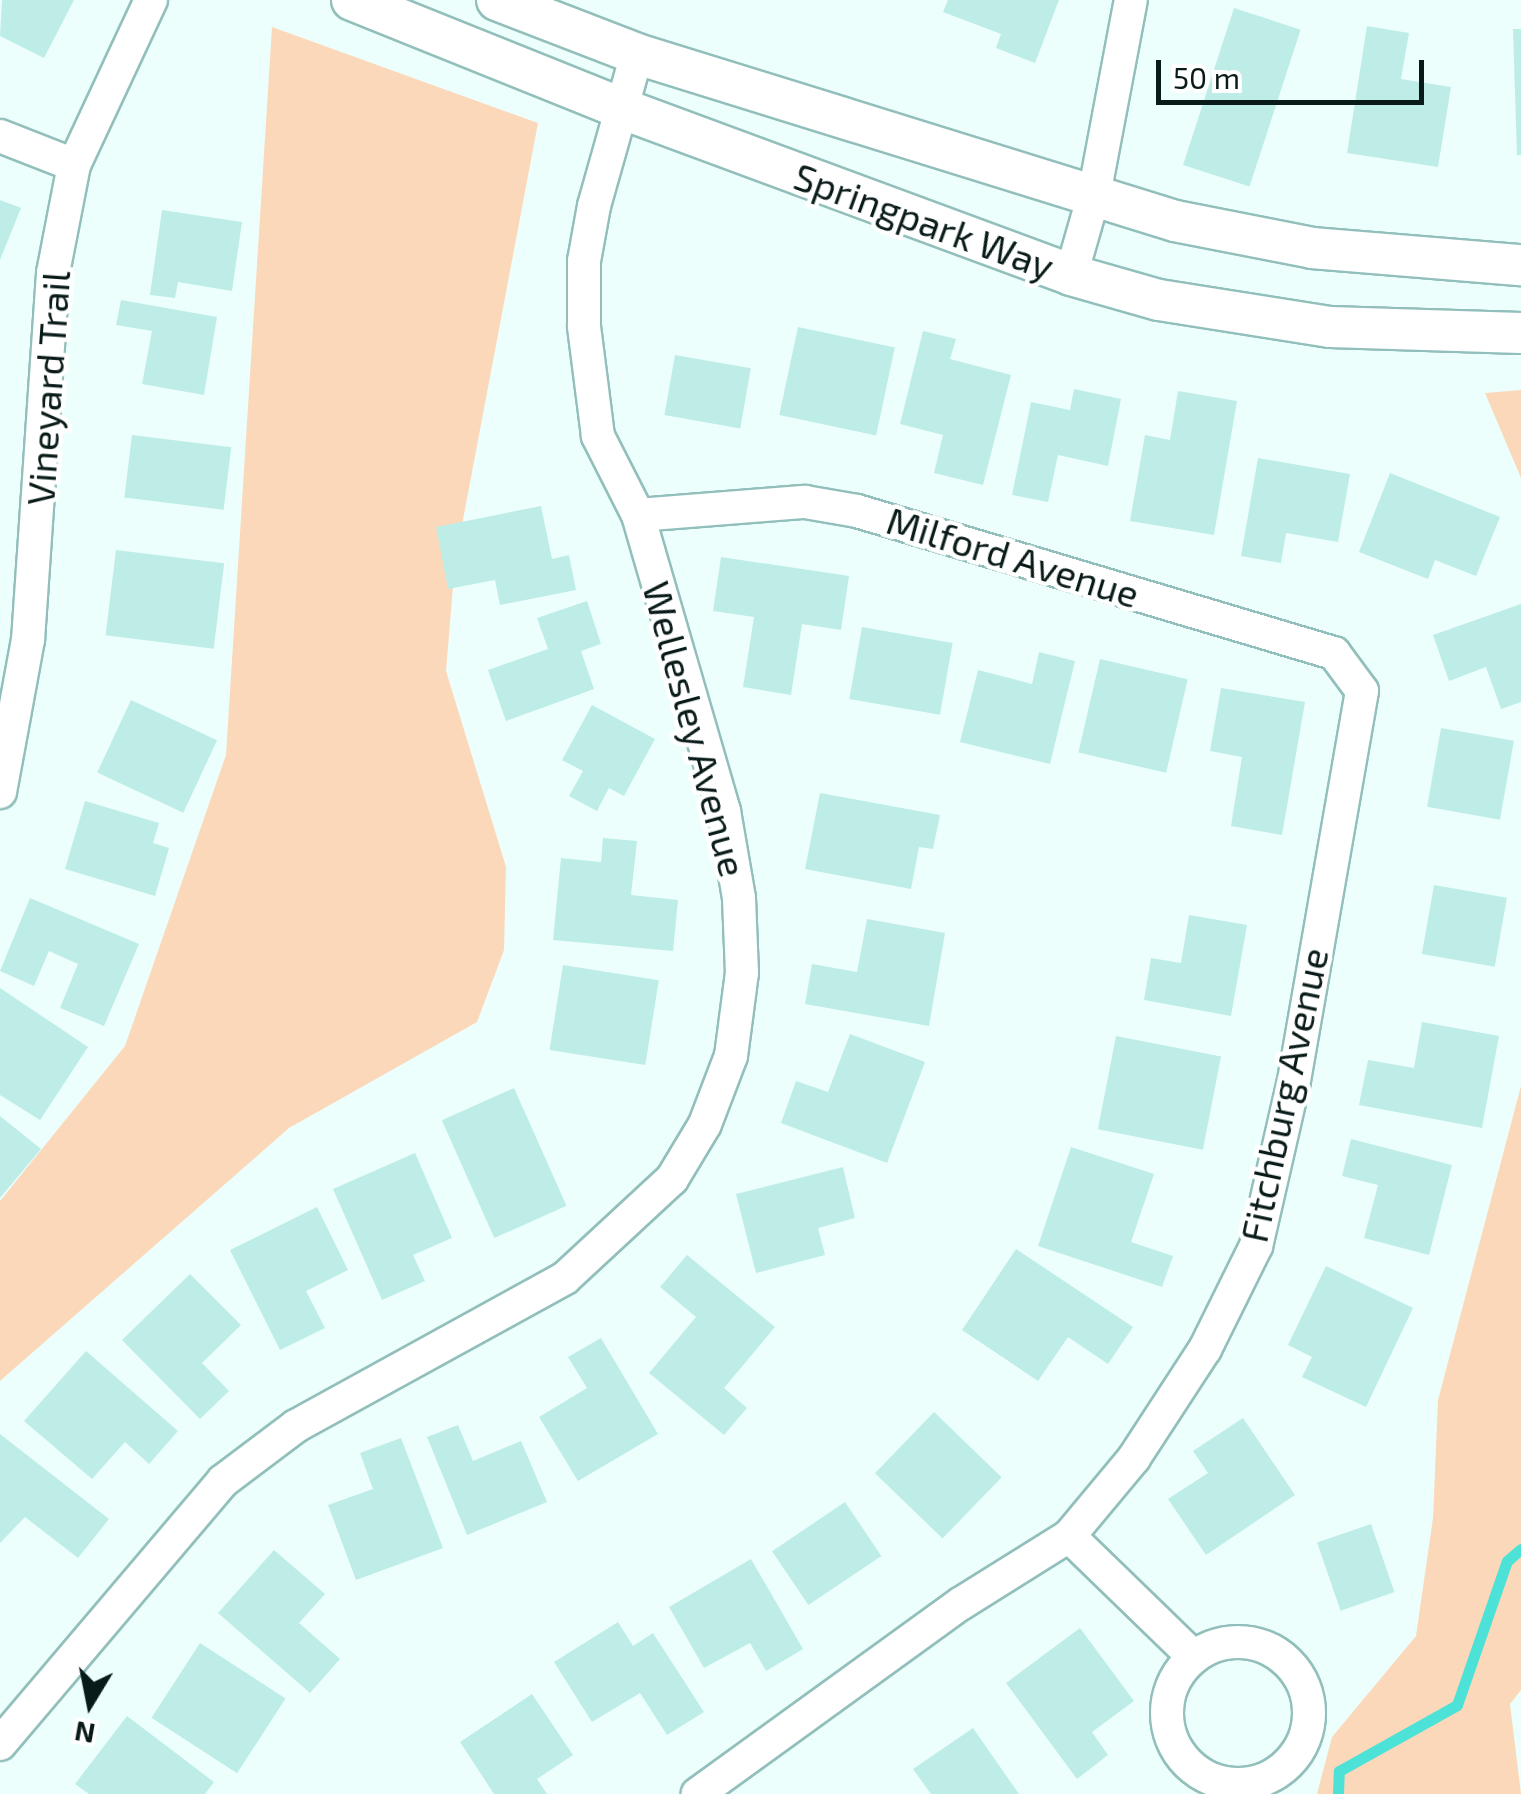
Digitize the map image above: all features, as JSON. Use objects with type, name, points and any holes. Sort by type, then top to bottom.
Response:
[{"type":"street","name":"Vineyard Trail","points":[[0,792],[28,640],[53,273],[74,165],[151,0]]},
{"type":"street","name":"Springpark Way","points":[[352,0],[622,109],[1070,275],[1159,300],[1330,327],[1521,333]]},
{"type":"street","name":"Springpark Way","points":[[497,0],[637,54],[1175,220],[1312,248],[1521,266]]},
{"type":"street","points":[[1070,275],[1094,196],[1130,0]]},
{"type":"street","name":"Wellesley Avenue","points":[[0,1744],[223,1481],[296,1426],[565,1278],[672,1179],[705,1124],[730,1056],[742,973],[739,898],[724,810],[638,515],[598,436],[584,326],[590,224],[637,54]]},
{"type":"street","points":[[0,136],[74,165]]},
{"type":"street","name":"Milford Avenue","points":[[638,515],[805,502],[857,511],[1334,653],[1362,691]]},
{"type":"street","name":"Fitchburg Avenue","points":[[698,1794],[960,1604],[1069,1536],[1134,1458],[1205,1350],[1256,1246],[1293,1085],[1362,691]]},
{"type":"street","points":[[1069,1536],[1193,1656]]},
{"type":"street","points":[[1246,1642],[1273,1650],[1294,1669],[1308,1694],[1310,1722],[1301,1749],[1282,1770],[1257,1783],[1229,1785],[1202,1776],[1181,1758],[1168,1732],[1166,1704],[1174,1678],[1193,1656],[1218,1644],[1246,1642]]},
{"type":"shaded area","points":[[272,27],[538,123],[455,562],[446,671],[506,867],[504,950],[477,1022],[289,1128],[0,1381],[0,1201],[125,1046],[226,755]]},
{"type":"shaded area","points":[[1521,390],[1521,478],[1485,393]]},
{"type":"shaded area","points":[[1521,1086],[1521,1690],[1510,1704],[1521,1794],[1317,1794],[1332,1737],[1416,1636],[1433,1518],[1438,1400]]},
{"type":"building","points":[[2,0],[74,0],[44,58],[0,36]]},
{"type":"building","points":[[948,0],[1059,0],[1035,63],[996,48],[1001,34],[943,12]]},
{"type":"building","points":[[1234,8],[1301,30],[1250,187],[1183,165]]},
{"type":"building","points":[[1367,26],[1409,33],[1401,79],[1451,87],[1438,167],[1347,153]]},
{"type":"building","points":[[1513,29],[1521,29],[1521,155],[1517,155]]},
{"type":"building","points":[[0,200],[21,208],[0,260]]},
{"type":"building","points":[[162,210],[242,222],[232,291],[178,282],[175,298],[150,295]]},
{"type":"building","points":[[121,300],[217,317],[204,395],[142,384],[152,331],[116,325]]},
{"type":"building","points":[[798,327],[895,348],[876,436],[779,415]]},
{"type":"building","points":[[923,331],[956,339],[950,359],[1011,375],[983,485],[934,473],[943,435],[900,424]]},
{"type":"building","points":[[675,355],[751,368],[740,428],[664,415]]},
{"type":"building","points":[[1074,389],[1121,399],[1108,466],[1058,455],[1048,502],[1012,495],[1031,402],[1070,410]]},
{"type":"building","points":[[1178,391],[1237,401],[1214,535],[1130,521],[1145,435],[1170,440]]},
{"type":"building","points":[[132,435],[231,447],[224,510],[124,498]]},
{"type":"building","points":[[1258,458],[1350,474],[1338,542],[1286,533],[1281,563],[1241,556]]},
{"type":"building","points":[[1390,473],[1500,517],[1476,576],[1435,560],[1428,579],[1359,552]]},
{"type":"building","points":[[541,506],[552,559],[569,555],[576,590],[500,605],[495,580],[448,589],[436,527]]},
{"type":"building","points":[[116,550],[224,563],[214,649],[106,635]]},
{"type":"building","points":[[721,557],[849,576],[841,630],[802,624],[791,695],[743,687],[754,617],[713,611]]},
{"type":"building","points":[[587,601],[601,644],[581,651],[594,689],[506,721],[488,670],[548,649],[537,618]]},
{"type":"building","points":[[1521,604],[1521,702],[1501,709],[1486,667],[1449,681],[1433,635]]},
{"type":"building","points":[[862,627],[953,643],[940,715],[849,699]]},
{"type":"building","points":[[1039,652],[1075,661],[1050,764],[960,742],[978,670],[1032,684]]},
{"type":"building","points":[[1100,659],[1188,679],[1166,773],[1078,753]]},
{"type":"building","points":[[1221,688],[1305,702],[1282,835],[1231,826],[1242,757],[1210,751]]},
{"type":"building","points":[[131,700],[217,740],[183,813],[97,773]]},
{"type":"building","points":[[592,705],[655,739],[624,796],[609,788],[597,811],[569,796],[583,771],[562,760]]},
{"type":"building","points":[[1441,728],[1514,741],[1500,820],[1427,807]]},
{"type":"building","points":[[820,793],[940,815],[933,849],[919,847],[911,889],[805,869]]},
{"type":"building","points":[[85,801],[159,823],[153,843],[169,848],[155,896],[65,869]]},
{"type":"building","points":[[603,838],[637,841],[631,895],[678,900],[673,951],[553,940],[561,858],[601,862]]},
{"type":"building","points":[[1434,885],[1507,898],[1495,967],[1422,954]]},
{"type":"building","points":[[30,898],[139,944],[104,1026],[60,1008],[78,964],[49,951],[34,986],[0,971]]},
{"type":"building","points":[[1189,915],[1247,925],[1231,1016],[1144,1000],[1151,958],[1181,963]]},
{"type":"building","points":[[867,919],[945,933],[929,1026],[805,1004],[812,964],[857,972]]},
{"type":"building","points":[[563,965],[659,980],[645,1065],[550,1050]]},
{"type":"building","points":[[0,988],[88,1047],[40,1120],[0,1095]]},
{"type":"building","points":[[1422,1022],[1499,1036],[1482,1128],[1359,1105],[1368,1060],[1414,1068]]},
{"type":"building","points":[[850,1034],[925,1062],[887,1163],[781,1123],[796,1081],[828,1092]]},
{"type":"building","points":[[1116,1036],[1221,1056],[1203,1150],[1098,1129]]},
{"type":"building","points":[[514,1088],[566,1206],[494,1238],[442,1120]]},
{"type":"building","points":[[0,1116],[41,1149],[0,1198]]},
{"type":"building","points":[[1351,1139],[1452,1165],[1429,1255],[1364,1238],[1378,1185],[1342,1176]]},
{"type":"building","points":[[1071,1147],[1154,1174],[1131,1242],[1173,1256],[1162,1287],[1038,1246]]},
{"type":"building","points":[[415,1153],[452,1238],[413,1255],[425,1281],[382,1300],[333,1189]]},
{"type":"building","points":[[843,1167],[855,1218],[818,1228],[825,1255],[756,1273],[736,1194]]},
{"type":"building","points":[[317,1207],[348,1270],[306,1291],[325,1328],[280,1350],[230,1250]]},
{"type":"building","points":[[1016,1249],[1133,1327],[1108,1364],[1068,1337],[1038,1381],[962,1330]]},
{"type":"building","points":[[687,1255],[775,1327],[724,1388],[747,1408],[724,1435],[649,1373],[696,1317],[660,1287]]},
{"type":"building","points":[[1326,1266],[1413,1308],[1366,1407],[1302,1377],[1312,1357],[1288,1345]]},
{"type":"building","points":[[190,1274],[241,1325],[202,1363],[229,1391],[200,1419],[122,1340]]},
{"type":"building","points":[[601,1338],[658,1434],[578,1481],[539,1417],[587,1388],[568,1357]]},
{"type":"building","points":[[86,1351],[178,1431],[149,1464],[125,1442],[92,1479],[24,1421]]},
{"type":"building","points":[[934,1412],[1002,1477],[943,1538],[875,1473]]},
{"type":"building","points":[[1243,1418],[1295,1495],[1206,1555],[1168,1499],[1208,1473],[1193,1451]]},
{"type":"building","points":[[458,1425],[473,1461],[521,1441],[547,1502],[467,1535],[427,1437]]},
{"type":"building","points":[[0,1434],[109,1519],[78,1558],[25,1517],[0,1543]]},
{"type":"building","points":[[401,1438],[443,1548],[356,1580],[328,1505],[373,1489],[360,1453]]},
{"type":"building","points":[[845,1502],[881,1556],[808,1605],[772,1551]]},
{"type":"building","points":[[1371,1524],[1394,1592],[1341,1611],[1317,1543]]},
{"type":"building","points":[[274,1550],[325,1594],[299,1623],[340,1659],[310,1693],[218,1613]]},
{"type":"building","points":[[751,1559],[803,1649],[766,1671],[750,1643],[704,1668],[669,1607]]},
{"type":"building","points":[[618,1622],[633,1646],[653,1633],[704,1712],[667,1735],[640,1693],[592,1722],[554,1662]]},
{"type":"building","points":[[1080,1628],[1134,1701],[1092,1732],[1108,1755],[1077,1779],[1006,1683]]},
{"type":"building","points":[[200,1643],[286,1699],[237,1773],[152,1718]]},
{"type":"building","points":[[532,1694],[573,1755],[537,1779],[547,1794],[494,1794],[460,1742]]},
{"type":"building","points":[[127,1716],[214,1782],[205,1794],[89,1794],[75,1784]]},
{"type":"building","points":[[973,1728],[1019,1794],[931,1794],[913,1769]]},
{"type":"waterway","points":[[1338,1794],[1339,1771],[1457,1705],[1507,1561],[1521,1549]]}]
